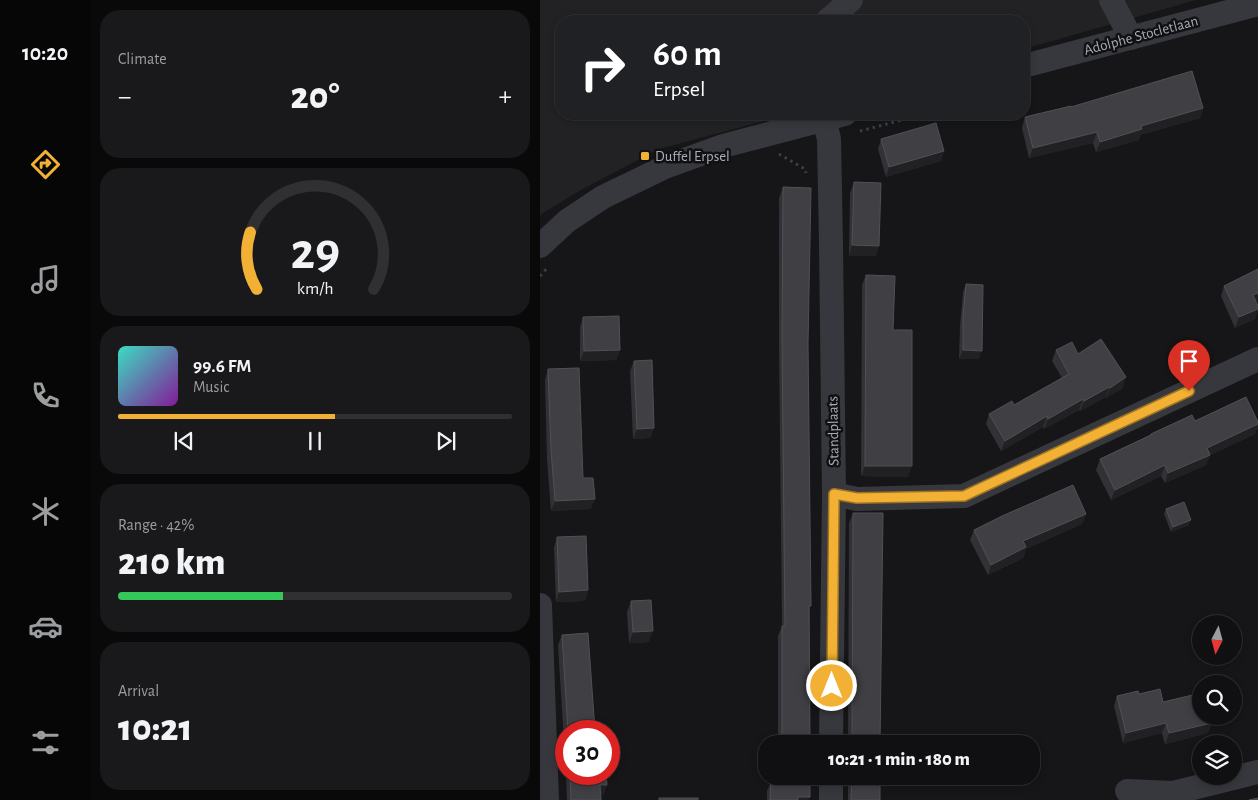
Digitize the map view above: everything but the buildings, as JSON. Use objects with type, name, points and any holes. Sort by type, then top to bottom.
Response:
[{"type":"street","points":[[834,15],[851,0]]},
{"type":"street","points":[[1111,0],[1131,38]]},
{"type":"street","name":"Adolphe Stocletlaan","points":[[1030,64],[1258,4]]},
{"type":"street","points":[[544,256],[567,221],[603,198],[665,167],[723,146],[833,124]]},
{"type":"street","name":"Standplaats","points":[[832,735],[834,494],[833,124]]},
{"type":"street","points":[[834,494],[857,498],[964,496],[1258,359]]},
{"type":"street","points":[[540,605],[547,800]]},
{"type":"street","points":[[1127,791],[1173,793],[1258,772]]},
{"type":"street","points":[[831,785],[831,800]]},
{"type":"path","points":[[833,124],[870,120]]},
{"type":"path","points":[[776,153],[785,150]]},
{"type":"path","points":[[540,276],[544,256]]},
{"type":"shaded area","points":[[540,0],[1196,0],[1030,47],[1030,15],[555,15],[555,120],[768,120],[659,149],[579,191],[540,215]]},
{"type":"place","name":"Duffel Erpsel","points":[[645,156]]},
{"type":"route","points":[[832,686],[834,494],[857,498],[964,496],[1189,391]]}]
